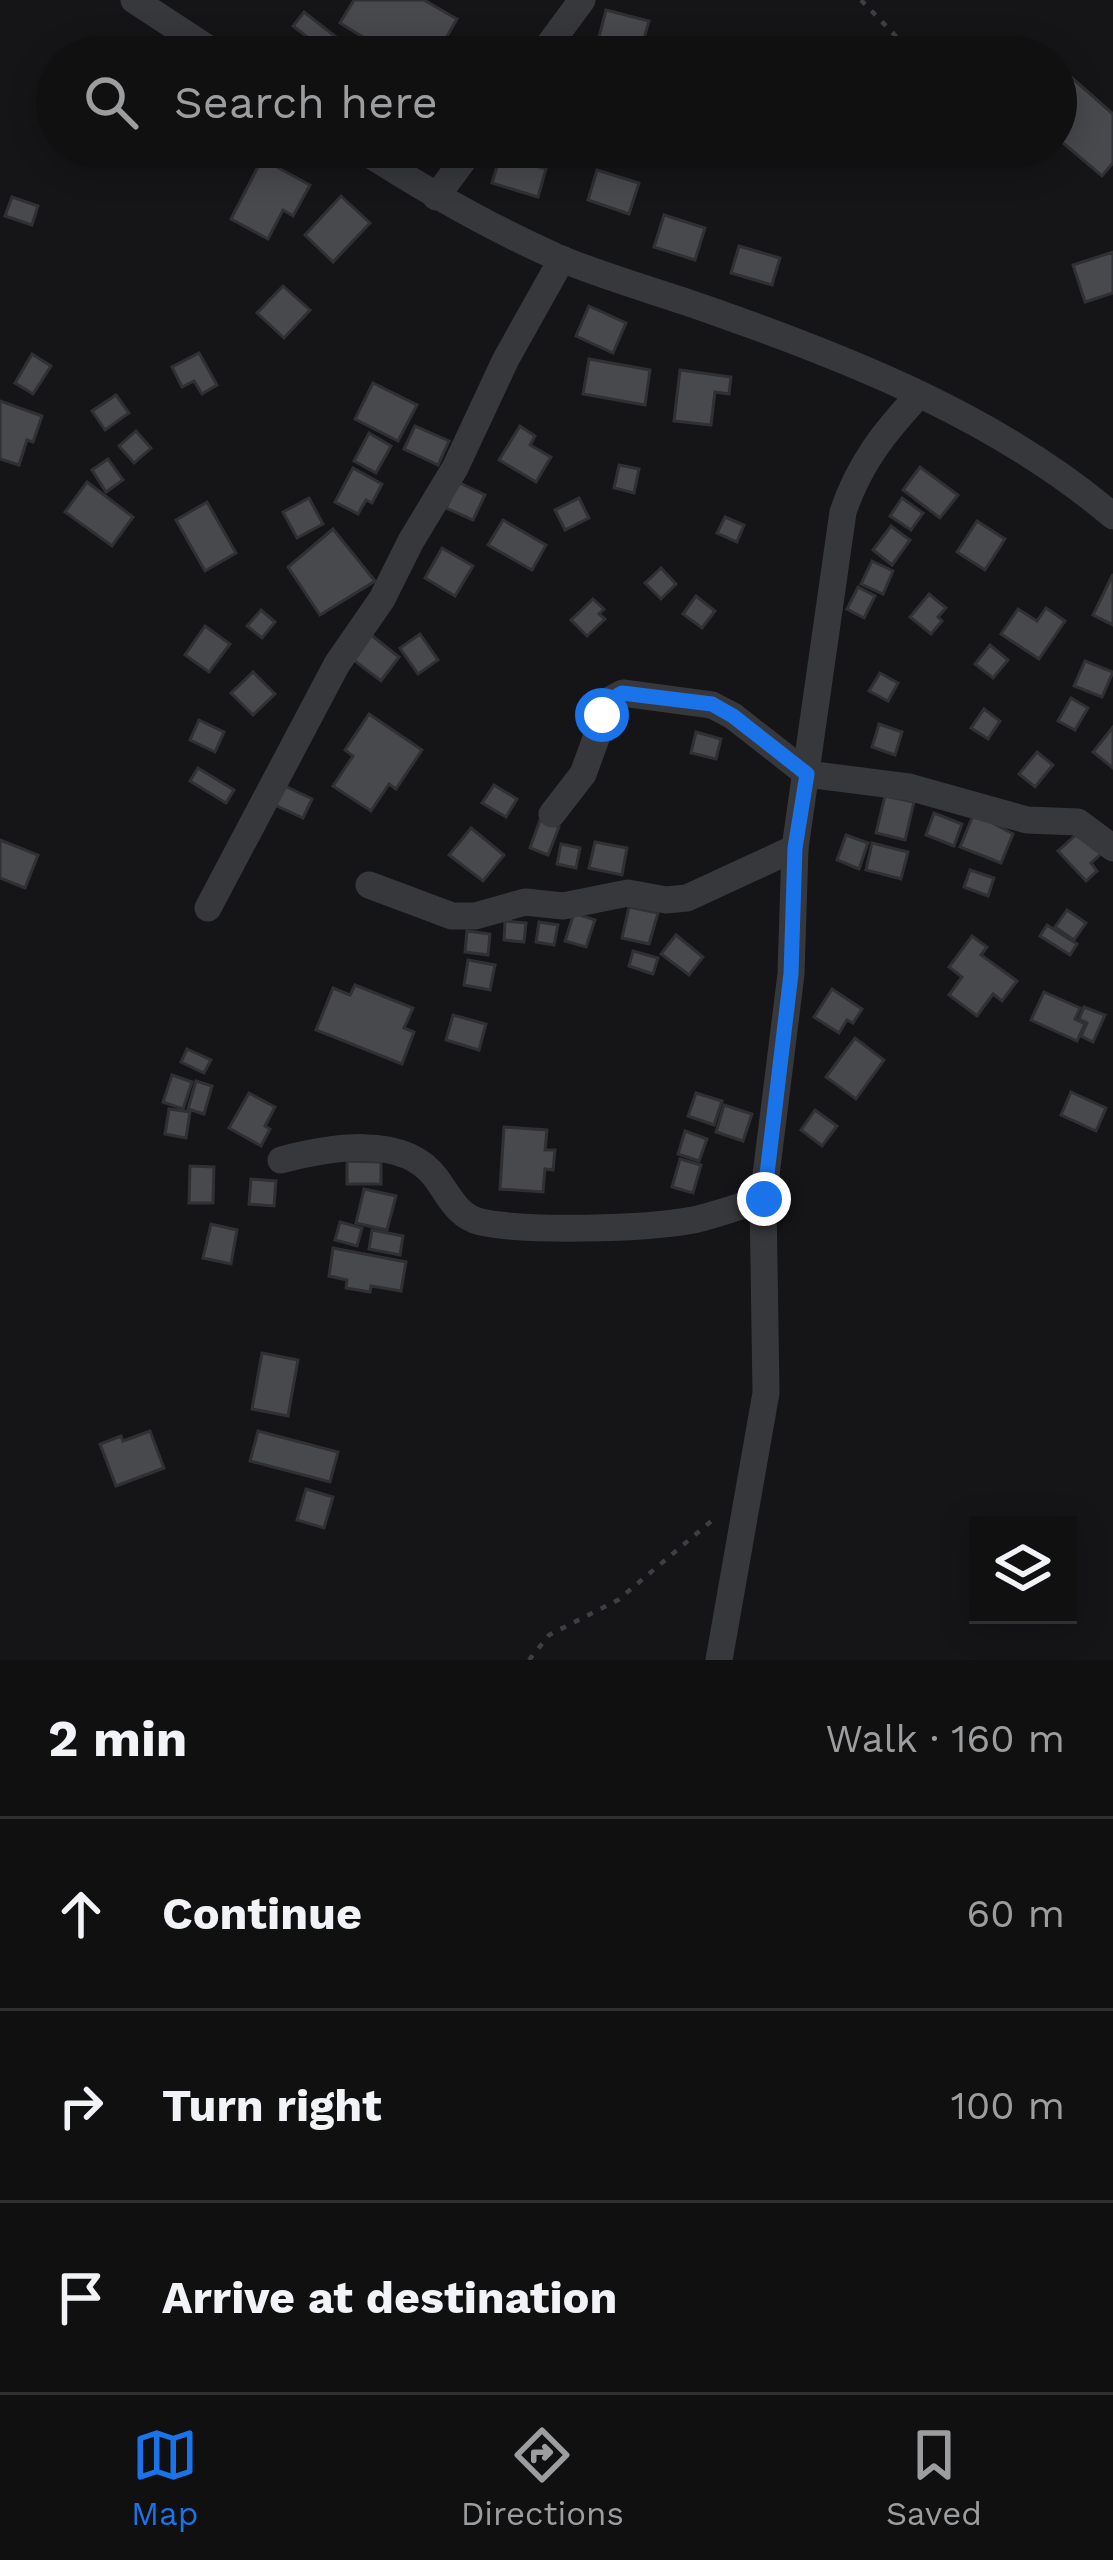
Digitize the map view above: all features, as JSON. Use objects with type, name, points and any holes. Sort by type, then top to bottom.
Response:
[{"type":"street","points":[[134,0],[189,36]]},
{"type":"street","points":[[555,36],[582,0]]},
{"type":"street","points":[[391,168],[436,197],[562,259],[853,362],[1077,485],[1113,515]]},
{"type":"street","points":[[436,197],[457,168]]},
{"type":"street","points":[[208,908],[337,664],[382,599],[455,468],[506,359],[562,259]]},
{"type":"street","points":[[719,1660],[766,1393],[764,1199],[791,974],[795,848],[843,512],[854,478],[880,436],[919,395]]},
{"type":"street","points":[[552,814],[583,774],[610,700],[622,693],[712,704],[807,774],[909,787],[1028,820],[1078,822],[1113,848]]},
{"type":"street","points":[[369,885],[452,916],[475,916],[525,902],[563,906],[628,893],[666,900],[687,898],[795,848]]},
{"type":"street","points":[[281,1160],[320,1150],[398,1150],[433,1173],[464,1215],[480,1222],[532,1227],[677,1222],[764,1199]]},
{"type":"path","points":[[861,0],[896,36]]},
{"type":"path","points":[[529,1660],[549,1635],[618,1600],[752,1487]]},
{"type":"building","points":[[354,0],[424,0],[457,19],[447,36],[361,36],[340,23]]},
{"type":"building","points":[[606,10],[649,21],[645,36],[599,36]]},
{"type":"building","points":[[304,12],[335,36],[306,36],[293,26]]},
{"type":"building","points":[[1077,82],[1113,114],[1113,163],[1102,176],[1077,155]]},
{"type":"building","points":[[257,168],[279,168],[310,185],[293,216],[283,210],[268,239],[231,219]]},
{"type":"building","points":[[496,168],[546,169],[538,197],[492,183]]},
{"type":"building","points":[[597,170],[639,183],[629,214],[588,200]]},
{"type":"building","points":[[341,196],[370,223],[333,262],[305,235]]},
{"type":"building","points":[[12,197],[38,206],[32,225],[5,216]]},
{"type":"building","points":[[664,215],[705,228],[695,260],[654,247]]},
{"type":"building","points":[[739,246],[780,258],[772,285],[731,273]]},
{"type":"building","points":[[1113,252],[1113,293],[1085,302],[1073,265]]},
{"type":"building","points":[[283,286],[310,310],[284,338],[257,313]]},
{"type":"building","points":[[589,306],[626,323],[613,353],[576,336]]},
{"type":"building","points":[[199,353],[217,385],[202,394],[194,381],[182,387],[172,367]]},
{"type":"building","points":[[32,354],[51,366],[33,394],[15,383]]},
{"type":"building","points":[[589,359],[650,370],[645,405],[583,394]]},
{"type":"building","points":[[680,370],[731,377],[729,394],[715,392],[711,425],[674,421]]},
{"type":"building","points":[[373,383],[417,405],[398,441],[355,419]]},
{"type":"building","points":[[116,395],[129,413],[105,430],[92,411]]},
{"type":"building","points":[[0,401],[42,416],[19,465],[0,459]]},
{"type":"building","points":[[415,426],[449,441],[438,465],[404,449]]},
{"type":"building","points":[[520,426],[535,436],[530,445],[551,457],[536,482],[499,460]]},
{"type":"building","points":[[136,431],[151,448],[134,463],[119,446]]},
{"type":"building","points":[[369,433],[391,446],[376,473],[354,461]]},
{"type":"building","points":[[108,459],[123,480],[106,492],[92,470]]},
{"type":"building","points":[[619,465],[639,469],[634,493],[614,488]]},
{"type":"building","points":[[920,467],[958,495],[940,518],[903,490]]},
{"type":"building","points":[[353,468],[382,484],[372,503],[366,500],[358,514],[335,502]]},
{"type":"building","points":[[87,482],[133,517],[112,546],[65,512]]},
{"type":"building","points":[[458,482],[485,495],[473,520],[446,508]]},
{"type":"building","points":[[309,498],[323,524],[297,538],[283,512]]},
{"type":"building","points":[[579,498],[589,518],[565,530],[555,510]]},
{"type":"building","points":[[902,498],[923,513],[911,530],[890,516]]},
{"type":"building","points":[[207,502],[236,553],[205,571],[176,520]]},
{"type":"building","points":[[725,517],[744,525],[737,542],[717,533]]},
{"type":"building","points":[[503,520],[546,545],[532,570],[488,545]]},
{"type":"building","points":[[977,521],[1005,539],[985,570],[957,552]]},
{"type":"building","points":[[891,526],[910,540],[892,565],[873,550]]},
{"type":"building","points":[[333,529],[375,581],[320,615],[288,567]]},
{"type":"building","points":[[442,548],[473,566],[455,596],[425,578]]},
{"type":"building","points":[[872,561],[893,571],[883,594],[861,584]]},
{"type":"building","points":[[661,568],[676,584],[661,599],[645,583]]},
{"type":"building","points":[[1113,574],[1113,625],[1093,615]]},
{"type":"building","points":[[858,587],[875,596],[864,618],[847,609]]},
{"type":"building","points":[[929,594],[946,608],[931,634],[910,617]]},
{"type":"building","points":[[696,596],[715,611],[702,628],[683,614]]},
{"type":"building","points":[[593,599],[604,609],[599,614],[605,619],[587,636],[571,620]]},
{"type":"building","points":[[1046,608],[1065,621],[1039,659],[1001,634],[1018,609],[1037,621]]},
{"type":"building","points":[[261,610],[275,622],[262,638],[247,626]]},
{"type":"building","points":[[205,626],[230,644],[209,672],[185,655]]},
{"type":"building","points":[[370,634],[399,657],[381,681],[351,658]]},
{"type":"building","points":[[420,634],[438,660],[418,674],[400,648]]},
{"type":"building","points":[[990,645],[1008,660],[993,678],[975,664]]},
{"type":"building","points":[[1085,661],[1113,672],[1102,697],[1074,686]]},
{"type":"building","points":[[253,672],[275,694],[253,715],[231,693]]},
{"type":"building","points":[[880,673],[898,683],[888,701],[869,691]]},
{"type":"building","points":[[1071,698],[1088,708],[1075,730],[1058,721]]},
{"type":"building","points":[[984,709],[1000,721],[988,739],[971,728]]},
{"type":"building","points":[[369,714],[422,750],[396,789],[389,784],[371,811],[333,786],[353,756],[345,750]]},
{"type":"building","points":[[199,720],[224,732],[215,752],[190,740]]},
{"type":"building","points":[[879,724],[902,732],[895,755],[872,747]]},
{"type":"building","points":[[1113,727],[1113,768],[1093,752]]},
{"type":"building","points":[[696,732],[721,739],[716,759],[691,753]]},
{"type":"building","points":[[1037,752],[1053,765],[1035,787],[1019,774]]},
{"type":"building","points":[[198,768],[234,790],[226,803],[190,781]]},
{"type":"building","points":[[494,785],[517,799],[506,817],[482,803]]},
{"type":"building","points":[[285,786],[312,799],[303,818],[275,805]]},
{"type":"building","points":[[885,796],[914,802],[905,840],[876,833]]},
{"type":"building","points":[[934,813],[962,824],[954,846],[926,835]]},
{"type":"building","points":[[974,813],[1013,834],[1001,863],[960,847]]},
{"type":"building","points":[[540,820],[559,827],[548,855],[530,848]]},
{"type":"building","points":[[471,828],[504,855],[483,881],[449,855]]},
{"type":"building","points":[[1080,831],[1101,854],[1091,863],[1097,871],[1086,881],[1058,851]]},
{"type":"building","points":[[846,835],[868,843],[859,869],[837,860]]},
{"type":"building","points":[[0,840],[38,855],[25,888],[0,878]]},
{"type":"building","points":[[595,842],[627,848],[622,875],[589,868]]},
{"type":"building","points":[[872,843],[908,852],[901,879],[866,870]]},
{"type":"building","points":[[561,844],[580,848],[576,868],[557,864]]},
{"type":"building","points":[[970,870],[994,878],[988,896],[964,887]]},
{"type":"building","points":[[629,907],[658,913],[649,944],[622,938]]},
{"type":"building","points":[[1067,910],[1086,923],[1074,940],[1055,927]]},
{"type":"building","points":[[574,913],[595,920],[586,947],[565,941]]},
{"type":"building","points":[[505,921],[526,923],[524,942],[504,940]]},
{"type":"building","points":[[539,922],[558,925],[554,945],[536,942]]},
{"type":"building","points":[[1047,925],[1077,944],[1070,955],[1040,936]]},
{"type":"building","points":[[467,931],[490,934],[488,955],[465,952]]},
{"type":"building","points":[[676,935],[703,957],[689,975],[661,954]]},
{"type":"building","points":[[972,936],[987,947],[981,955],[1017,981],[1002,1001],[993,994],[977,1016],[949,995],[962,977],[949,967]]},
{"type":"building","points":[[633,951],[658,958],[653,974],[629,966]]},
{"type":"building","points":[[468,960],[495,965],[490,990],[464,985]]},
{"type":"building","points":[[355,985],[413,1008],[404,1028],[414,1032],[402,1064],[316,1030],[333,988],[350,995]]},
{"type":"building","points":[[832,989],[862,1009],[839,1033],[814,1017]]},
{"type":"building","points":[[1044,992],[1080,1008],[1075,1019],[1085,1024],[1077,1041],[1031,1020]]},
{"type":"building","points":[[1084,1007],[1105,1015],[1093,1042],[1081,1036],[1087,1023],[1079,1019]]},
{"type":"building","points":[[453,1015],[486,1024],[479,1050],[446,1040]]},
{"type":"building","points":[[855,1038],[884,1060],[856,1099],[826,1077]]},
{"type":"building","points":[[187,1049],[211,1060],[204,1073],[181,1062]]},
{"type":"building","points":[[172,1075],[192,1082],[183,1109],[163,1102]]},
{"type":"building","points":[[196,1081],[212,1086],[204,1114],[188,1109]]},
{"type":"building","points":[[1071,1092],[1106,1108],[1096,1131],[1061,1115]]},
{"type":"building","points":[[249,1093],[275,1107],[261,1146],[229,1128]]},
{"type":"building","points":[[696,1093],[722,1101],[714,1125],[688,1116]]},
{"type":"building","points":[[724,1105],[752,1114],[743,1141],[716,1132]]},
{"type":"building","points":[[169,1109],[190,1112],[186,1138],[165,1134]]},
{"type":"building","points":[[815,1110],[837,1126],[822,1146],[801,1130]]},
{"type":"building","points":[[504,1127],[547,1130],[545,1150],[555,1150],[553,1170],[545,1169],[543,1192],[500,1189]]},
{"type":"building","points":[[685,1131],[707,1139],[699,1161],[678,1154]]},
{"type":"building","points":[[680,1159],[701,1165],[693,1193],[672,1187]]},
{"type":"building","points":[[347,1161],[381,1162],[381,1184],[347,1184]]},
{"type":"building","points":[[190,1166],[214,1167],[213,1203],[189,1203]]},
{"type":"building","points":[[251,1179],[276,1181],[274,1206],[249,1204]]},
{"type":"building","points":[[364,1189],[396,1196],[387,1230],[356,1223]]},
{"type":"building","points":[[340,1222],[362,1228],[357,1246],[335,1240]]},
{"type":"building","points":[[211,1224],[237,1230],[231,1264],[203,1258]]},
{"type":"building","points":[[372,1230],[403,1236],[400,1255],[369,1249]]},
{"type":"building","points":[[333,1248],[406,1262],[401,1291],[346,1288],[347,1280],[329,1276]]},
{"type":"building","points":[[262,1353],[298,1360],[288,1416],[252,1409]]},
{"type":"building","points":[[150,1431],[164,1468],[116,1486],[100,1444]]},
{"type":"building","points":[[258,1431],[338,1452],[330,1482],[250,1461]]},
{"type":"building","points":[[306,1489],[333,1497],[324,1528],[297,1520]]},
{"type":"route","points":[[602,715],[610,700],[622,693],[712,704],[807,774],[795,848],[791,974],[764,1199]]}]
